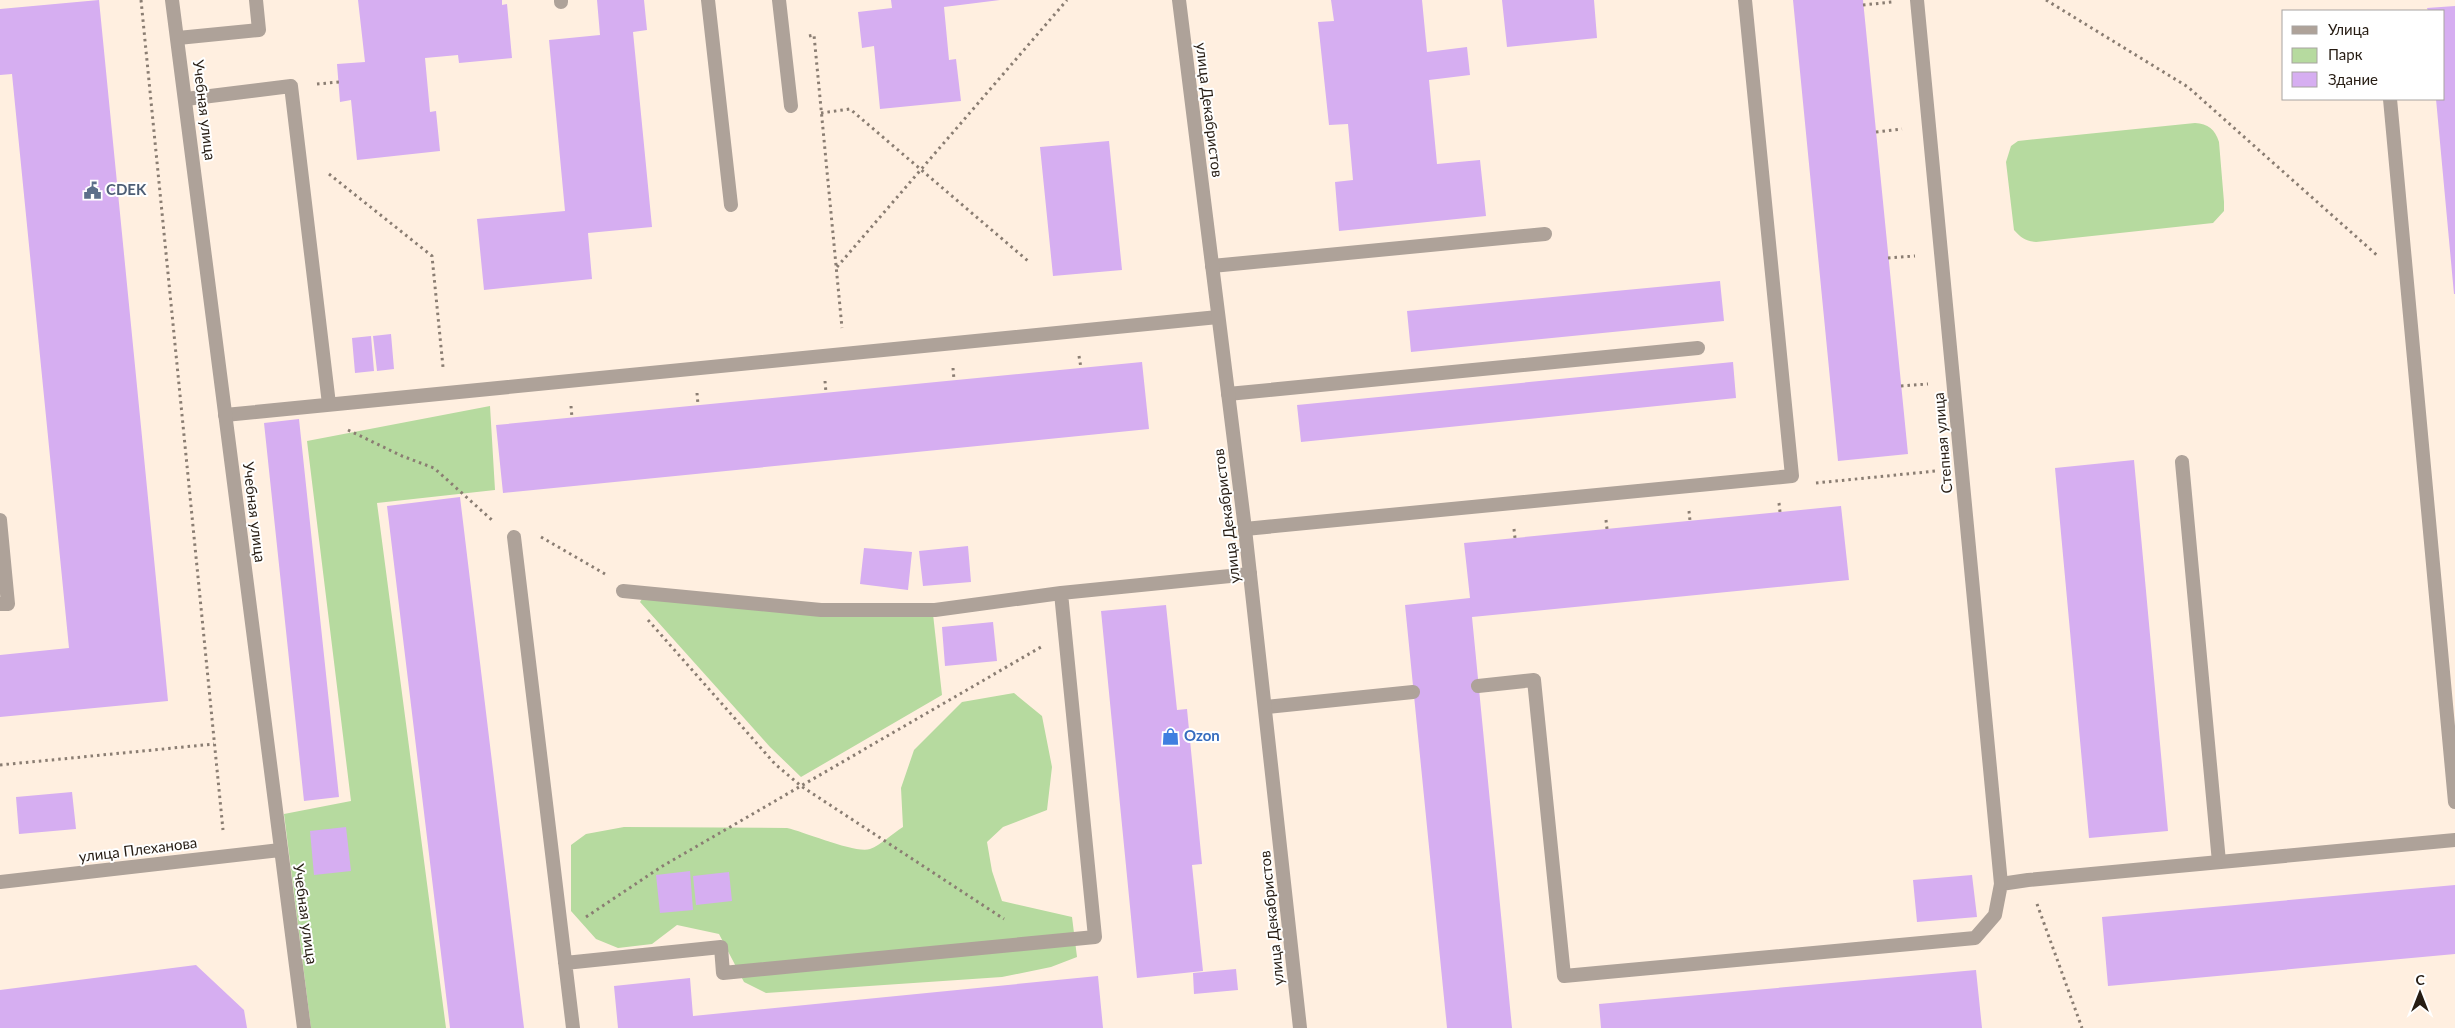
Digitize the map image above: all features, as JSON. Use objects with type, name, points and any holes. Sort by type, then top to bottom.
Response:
[{"type":"street","name":"Учебная улица","points":[[172,0],[304,1028]]},
{"type":"street","points":[[178,38],[259,30],[256,0]]},
{"type":"street","points":[[708,0],[731,205]]},
{"type":"street","points":[[779,0],[791,106]]},
{"type":"street","name":"улица Декабристов","points":[[1179,0],[1266,706],[1300,1028]]},
{"type":"street","points":[[1245,529],[1792,476],[1745,0]]},
{"type":"street","name":"Степная улица","points":[[1478,686],[1534,680],[1564,976],[1975,938],[1995,915],[2001,884],[1917,0]]},
{"type":"street","points":[[186,99],[291,86],[329,404]]},
{"type":"street","points":[[2390,100],[2455,802]]},
{"type":"street","points":[[1212,266],[1545,234]]},
{"type":"street","points":[[226,415],[1218,317]]},
{"type":"street","points":[[1228,394],[1698,348]]},
{"type":"street","points":[[2182,462],[2219,862]]},
{"type":"street","points":[[0,520],[8,604],[0,604]]},
{"type":"street","points":[[514,537],[572,1028]]},
{"type":"street","points":[[623,591],[821,610],[935,610],[1061,593],[1250,574]]},
{"type":"street","points":[[565,963],[721,947],[724,973],[1095,937],[1061,593]]},
{"type":"street","points":[[1266,706],[1414,692]]},
{"type":"street","points":[[2001,884],[2455,840]]},
{"type":"street","name":"улица Плеханова","points":[[0,882],[280,850]]},
{"type":"path","points":[[141,0],[225,856]]},
{"type":"path","points":[[836,267],[1067,0]]},
{"type":"path","points":[[2046,0],[2188,87],[2407,282]]},
{"type":"path","points":[[1863,5],[1896,1]]},
{"type":"path","points":[[783,37],[814,35],[845,354]]},
{"type":"path","points":[[821,113],[850,109],[1028,261]]},
{"type":"path","points":[[1876,132],[1909,129]]},
{"type":"path","points":[[326,171],[432,256],[446,393]]},
{"type":"path","points":[[1888,258],[1922,255]]},
{"type":"path","points":[[1901,386],[1934,383]]},
{"type":"path","points":[[329,404],[342,428],[402,456],[434,468],[514,537],[538,535],[614,579],[775,764],[800,786],[1040,943]]},
{"type":"path","points":[[561,933],[661,867],[1066,633]]},
{"type":"path","points":[[0,765],[214,744]]},
{"type":"path","points":[[2028,880],[2082,1028]]},
{"type":"green space","points":[[2195,123],[2210,128],[2219,142],[2224,211],[2213,223],[2036,242],[2024,239],[2014,230],[2006,162],[2011,146],[2018,141]]},
{"type":"green space","points":[[490,406],[495,490],[377,503],[446,1028],[311,1028],[284,814],[351,801],[307,441]]},
{"type":"green space","points":[[644,596],[933,614],[942,695],[801,777],[770,747],[640,602]]},
{"type":"green space","points":[[1014,693],[1042,716],[1052,767],[1047,810],[1003,827],[987,842],[992,871],[1002,901],[1072,917],[1077,957],[1051,967],[1002,977],[766,993],[744,982],[719,934],[677,925],[652,944],[618,948],[596,939],[571,911],[571,845],[586,834],[624,827],[787,828],[830,842],[863,850],[870,849],[903,827],[901,788],[914,750],[962,702]]},
{"type":"building","points":[[99,0],[168,701],[0,717],[0,655],[69,648],[12,74],[0,75],[0,9]]},
{"type":"building","points":[[358,0],[502,0],[502,5],[507,4],[512,58],[459,63],[458,55],[425,58],[430,112],[436,111],[440,151],[357,160],[351,100],[340,102],[337,64],[365,62]]},
{"type":"building","points":[[597,0],[644,0],[647,30],[633,32],[652,227],[588,233],[592,279],[484,290],[477,219],[565,211],[549,40],[600,35]]},
{"type":"building","points":[[891,0],[1000,0],[944,7],[949,60],[956,59],[961,101],[880,109],[874,46],[862,48],[858,12],[892,8]]},
{"type":"building","points":[[1331,0],[1422,0],[1427,52],[1467,47],[1470,75],[1429,80],[1437,164],[1480,160],[1486,216],[1339,231],[1335,182],[1353,180],[1348,124],[1329,125],[1318,22],[1334,21]]},
{"type":"building","points":[[1502,0],[1594,0],[1597,38],[1507,47]]},
{"type":"building","points":[[1793,0],[1863,0],[1908,454],[1838,461]]},
{"type":"building","points":[[2455,6],[2455,294],[2436,100],[2445,100],[2445,10],[2428,10],[2427,8]]},
{"type":"building","points":[[1109,141],[1122,270],[1053,276],[1040,147]]},
{"type":"building","points":[[1720,281],[1724,321],[1411,352],[1407,311]]},
{"type":"building","points":[[391,334],[394,369],[377,371],[373,336]]},
{"type":"building","points":[[371,336],[374,371],[355,373],[352,338]]},
{"type":"building","points":[[1142,362],[1149,429],[503,493],[496,425]]},
{"type":"building","points":[[1733,362],[1736,398],[1301,442],[1297,405]]},
{"type":"building","points":[[299,419],[339,797],[304,801],[264,423]]},
{"type":"building","points":[[2134,460],[2168,831],[2089,838],[2055,468]]},
{"type":"building","points":[[460,497],[524,1028],[450,1028],[387,506]]},
{"type":"building","points":[[1841,506],[1849,580],[1472,617],[1512,1028],[1447,1028],[1405,605],[1470,598],[1464,543]]},
{"type":"building","points":[[968,546],[971,582],[923,586],[919,551]]},
{"type":"building","points":[[864,548],[912,552],[908,590],[860,584]]},
{"type":"building","points":[[1166,605],[1177,710],[1187,709],[1202,864],[1192,865],[1203,971],[1137,978],[1101,611]]},
{"type":"building","points":[[993,622],[997,661],[945,666],[942,627]]},
{"type":"building","points":[[72,792],[76,829],[19,834],[16,797]]},
{"type":"building","points":[[346,827],[351,871],[314,875],[310,831]]},
{"type":"building","points":[[690,871],[693,910],[660,913],[656,875]]},
{"type":"building","points":[[729,872],[732,901],[696,905],[693,876]]},
{"type":"building","points":[[1972,875],[1977,917],[1917,922],[1913,880]]},
{"type":"building","points":[[2455,885],[2455,954],[2108,986],[2102,917]]},
{"type":"building","points":[[196,965],[244,1010],[247,1028],[0,1028],[0,990]]},
{"type":"building","points":[[1236,969],[1238,990],[1194,994],[1193,973]]},
{"type":"building","points":[[1976,970],[1982,1028],[1601,1028],[1599,1004]]},
{"type":"building","points":[[1098,976],[1103,1028],[618,1028],[614,986],[690,978],[693,1016]]},
{"type":"place","name":"CDEK","points":[[92,190]]},
{"type":"place","name":"Ozon","points":[[1170,736]]}]
